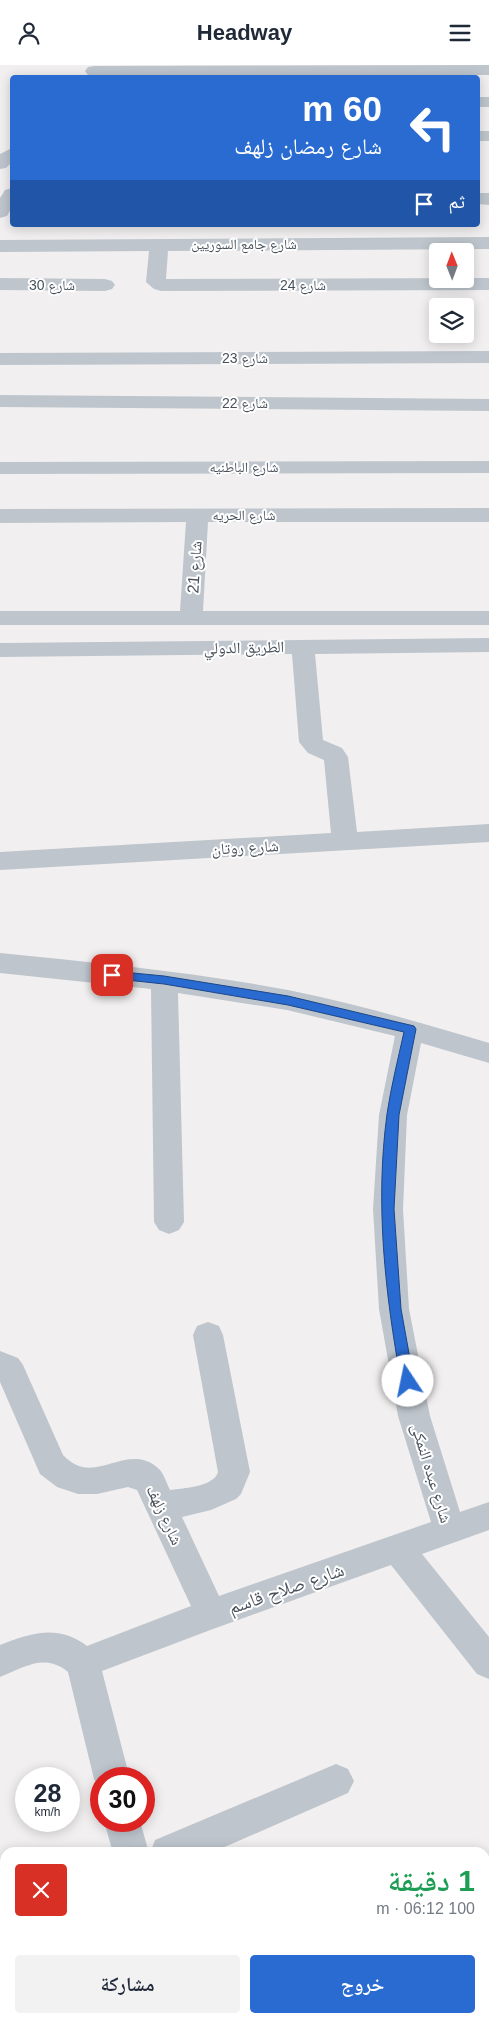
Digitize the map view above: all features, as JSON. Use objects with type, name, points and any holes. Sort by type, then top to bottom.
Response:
[{"type":"street","points":[[93,71],[462,67],[489,70]]},
{"type":"street","points":[[0,164],[10,155]]},
{"type":"street","name":"شارع جامع السوريين","points":[[0,246],[489,243]]},
{"type":"street","name":"شارع 24","points":[[159,244],[156,282],[161,285],[489,283]]},
{"type":"street","name":"شارع 30","points":[[0,284],[105,285]]},
{"type":"street","name":"شارع 23","points":[[0,359],[489,357]]},
{"type":"street","name":"شارع 22","points":[[0,401],[489,405]]},
{"type":"street","name":"شارع الباطنيه","points":[[0,468],[489,467]]},
{"type":"street","name":"شارع 21","points":[[191,619],[197,515]]},
{"type":"street","name":"شارع الحريه","points":[[0,516],[489,515]]},
{"type":"street","name":"الطريق الدولي","points":[[0,619],[489,617]]},
{"type":"street","name":"الطريق الدولي","points":[[0,650],[489,645]]},
{"type":"street","points":[[303,647],[311,742],[317,749],[332,752],[336,757],[345,842]]},
{"type":"street","name":"شارع روتان","points":[[0,861],[489,833]]},
{"type":"street","points":[[0,963],[164,980],[288,1001],[410,1029],[489,1053]]},
{"type":"street","points":[[164,980],[169,1222]]},
{"type":"street","name":"شارع عبده النمكى","points":[[410,1029],[393,1115],[388,1209],[394,1309],[414,1417],[450,1531]]},
{"type":"street","points":[[161,1507],[214,1494],[232,1483],[234,1473],[208,1335]]},
{"type":"street","name":"شارع زلهف","points":[[0,1364],[7,1367],[12,1374],[51,1465],[61,1473],[74,1479],[89,1481],[124,1473],[142,1474],[149,1480],[211,1614]]},
{"type":"street","name":"شارع صلاح قاسم","points":[[83,1663],[211,1614],[489,1516]]},
{"type":"street","points":[[398,1549],[489,1663]]},
{"type":"street","points":[[0,1661],[34,1647],[53,1646],[70,1651],[83,1663],[109,1767]]},
{"type":"street","points":[[182,1847],[336,1781]]},
{"type":"street","points":[[125,1832],[129,1847]]},
{"type":"route","points":[[112,975],[164,980],[288,1001],[410,1029],[393,1115],[388,1209],[394,1309],[408,1381]]}]
